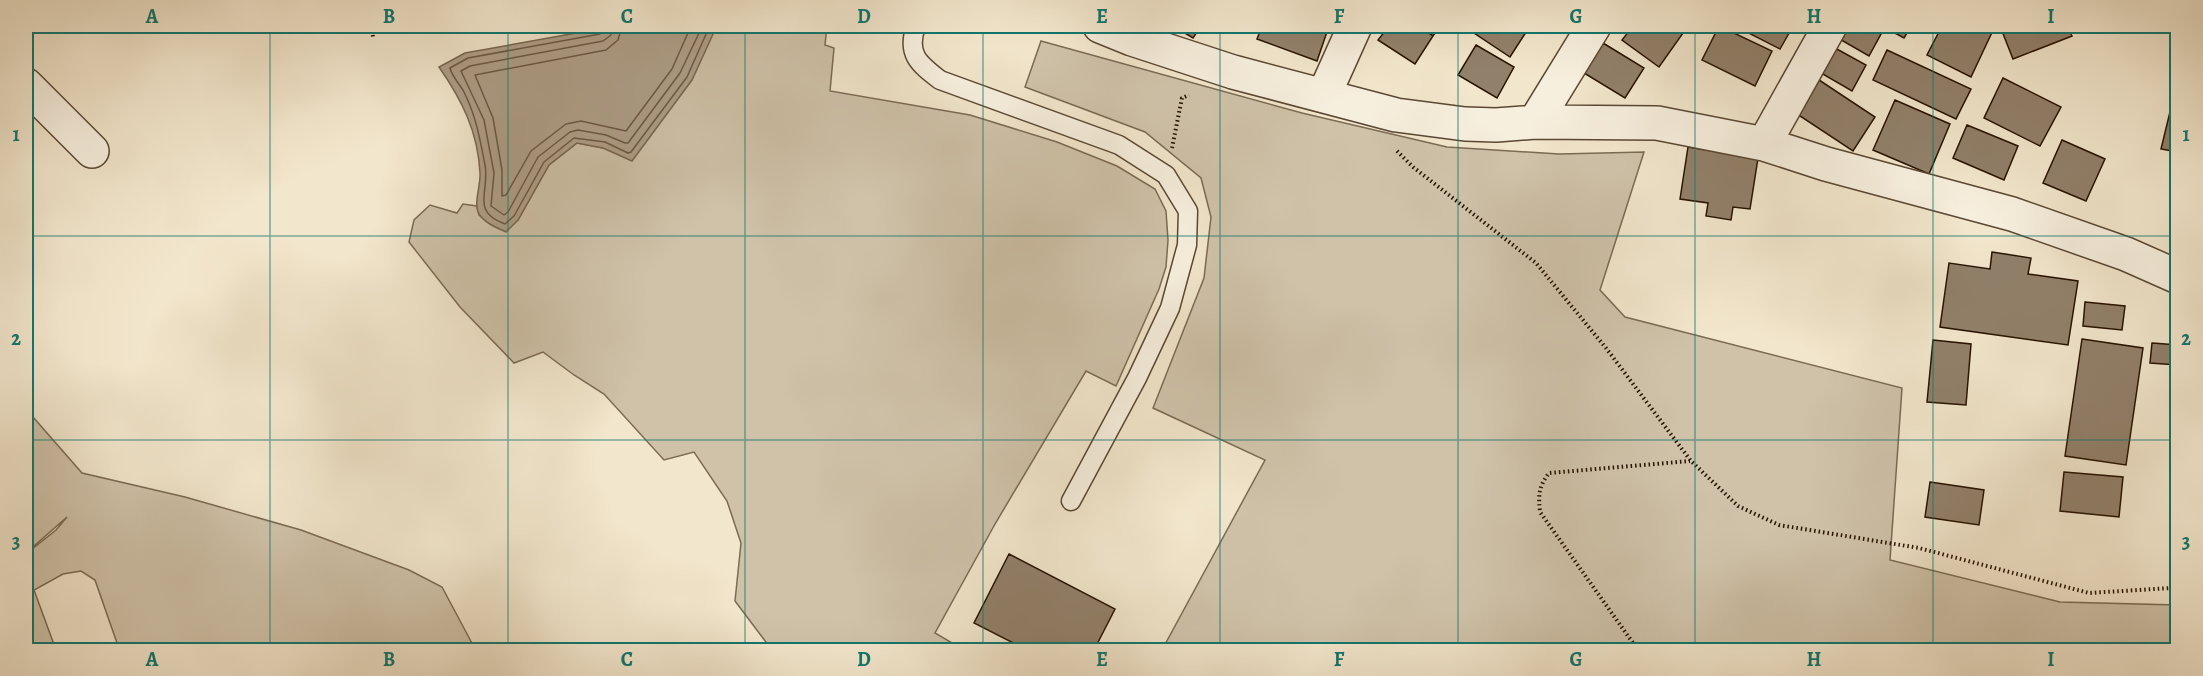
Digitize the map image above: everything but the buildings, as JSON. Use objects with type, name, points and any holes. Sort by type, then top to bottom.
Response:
[{"type":"street","points":[[1100,26],[1136,32],[1233,72],[1396,115],[1465,124],[1496,125],[1535,122],[1658,123],[1764,144],[1826,164],[2012,214],[2126,254],[2178,276]]},
{"type":"street","points":[[1324,95],[1355,26]]},
{"type":"street","points":[[1535,122],[1594,26]]},
{"type":"street","points":[[1764,144],[1830,26]]},
{"type":"street","points":[[26,85],[92,151]]},
{"type":"lane","points":[[916,26],[911,39],[918,63],[940,80],[1119,145],[1166,175],[1188,211],[1187,245],[1170,308],[1137,378],[1071,501]]},
{"type":"path","points":[[372,26],[373,38]]},
{"type":"path","points":[[1166,175],[1182,98],[1209,88],[1233,72]]},
{"type":"path","points":[[1391,145],[1413,167],[1536,263],[1691,460],[1738,506],[1779,525],[1919,548],[2089,593],[2171,588],[2178,585]]},
{"type":"path","points":[[1638,651],[1540,512],[1538,496],[1542,483],[1549,473],[1691,460]]},
{"type":"shaded area","points":[[713,26],[827,26],[825,45],[834,48],[830,91],[970,115],[1057,142],[1117,166],[1155,189],[1166,211],[1168,240],[1166,267],[1159,289],[1116,386],[1086,371],[995,524],[935,633],[964,650],[772,650],[735,601],[741,543],[727,501],[694,452],[664,460],[604,394],[543,352],[514,363],[460,307],[409,242],[414,220],[430,205],[457,213],[463,204],[477,206],[479,215],[491,224],[518,220],[549,165],[577,143],[603,148],[714,32]]},
{"type":"shaded area","points":[[1041,41],[1302,113],[1447,147],[1559,154],[1644,152],[1600,290],[1625,317],[1902,388],[1890,560],[2060,602],[2177,605],[2177,650],[1162,650],[1265,460],[1153,408],[1204,278],[1211,217],[1201,178],[1145,132],[1025,87]]},
{"type":"shaded area","points":[[26,409],[82,473],[185,497],[301,530],[409,570],[442,587],[474,647],[480,650],[178,650],[161,644],[117,643],[95,580],[81,571],[63,574],[34,590],[56,650],[26,650],[26,554],[56,530],[67,517],[26,553]]},
{"type":"water","points":[[615,26],[713,26],[714,32],[692,80],[632,161],[603,148],[577,143],[549,165],[518,220],[506,232],[488,223],[477,210],[480,173],[472,130],[462,104],[439,67],[465,53]]}]
